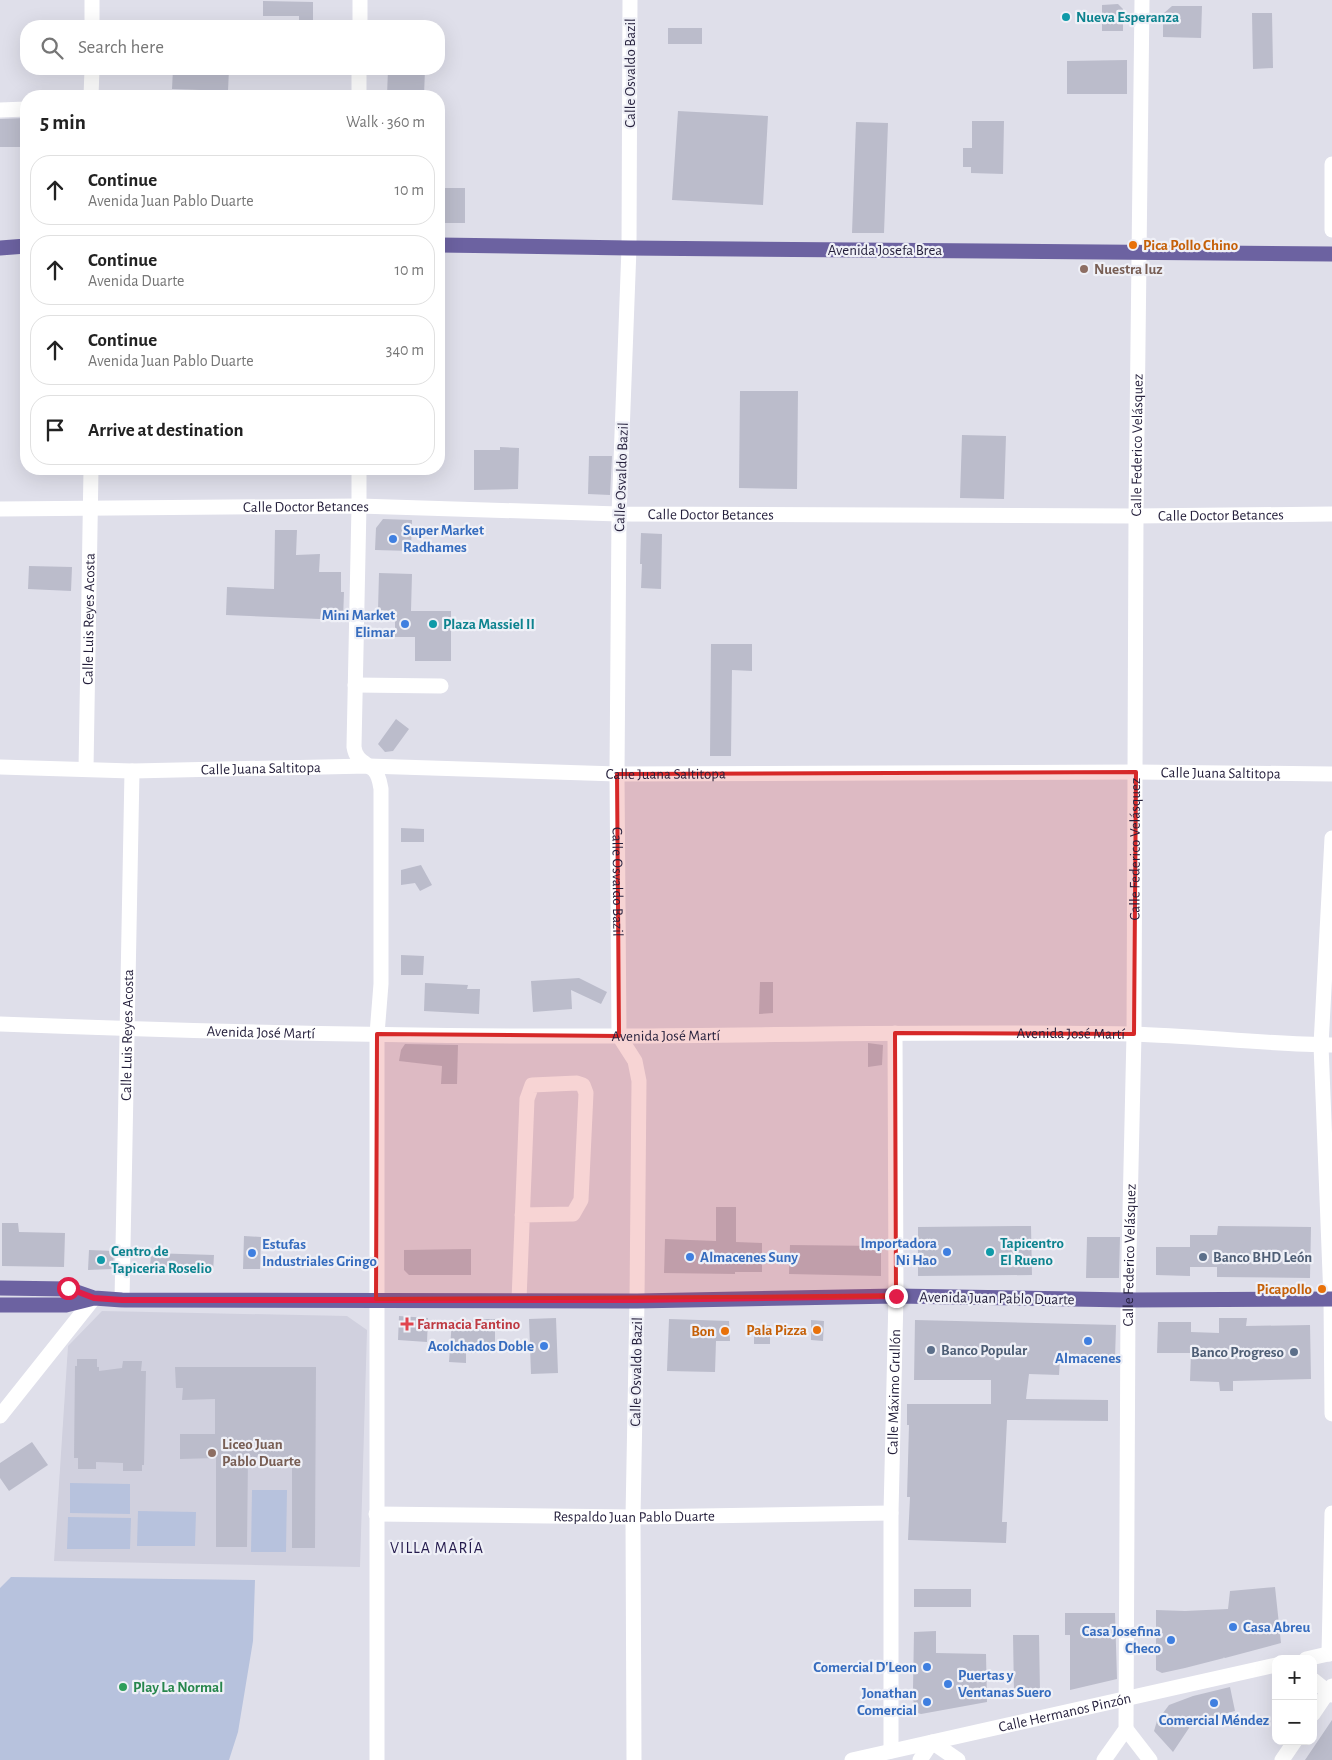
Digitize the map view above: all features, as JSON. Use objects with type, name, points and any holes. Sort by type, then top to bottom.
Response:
[{"type":"main road","name":"Avenida Josefa Brea","points":[[445,245],[1332,254]]},
{"type":"main road","points":[[0,248],[20,246]]},
{"type":"main road","points":[[0,1288],[68,1288],[94,1298]]},
{"type":"main road","name":"Avenida Juan Pablo Duarte","points":[[94,1298],[122,1300],[637,1300],[896,1296],[1128,1300],[1332,1298]]},
{"type":"main road","points":[[0,1305],[66,1305],[94,1298]]},
{"type":"street","points":[[92,0],[92,20]]},
{"type":"street","points":[[360,0],[360,20]]},
{"type":"street","name":"Calle Osvaldo Bazil","points":[[630,0],[629,248],[620,514],[617,774],[619,1036],[635,1061],[639,1081],[633,1517],[634,1760]]},
{"type":"street","name":"Calle Federico Velásquez","points":[[1126,1729],[1128,1300],[1134,1034],[1136,516],[1142,0]]},
{"type":"street","points":[[92,75],[92,90]]},
{"type":"street","points":[[359,75],[359,90]]},
{"type":"street","points":[[0,110],[20,110]]},
{"type":"street","points":[[1332,164],[1332,230]]},
{"type":"street","name":"Calle Luis Reyes Acosta","points":[[86,769],[91,475]]},
{"type":"street","points":[[359,475],[355,754],[359,760],[376,772],[381,789],[380,984],[377,1034],[376,1760]]},
{"type":"street","name":"Calle Doctor Betances","points":[[0,509],[359,506],[620,514],[1136,516],[1332,514]]},
{"type":"street","points":[[356,685],[441,686]]},
{"type":"street","name":"Calle Juana Saltitopa","points":[[0,767],[132,771],[368,766],[617,774],[1136,772],[1332,774]]},
{"type":"street","name":"Calle Luis Reyes Acosta","points":[[122,1300],[132,771]]},
{"type":"street","points":[[1332,838],[1326,1045],[1332,1298],[1332,1414]]},
{"type":"street","name":"Avenida José Martí","points":[[0,1024],[126,1029],[377,1034],[619,1036],[895,1033],[1134,1034],[1326,1045]]},
{"type":"street","name":"Calle Máximo Grullón","points":[[891,1751],[891,1513],[896,1296],[895,1033]]},
{"type":"street","points":[[519,1300],[526,1099],[528,1091],[532,1085],[577,1083],[583,1085],[586,1093],[581,1200],[573,1214],[522,1215]]},
{"type":"street","points":[[0,1416],[94,1298]]},
{"type":"street","name":"Respaldo Juan Pablo Duarte","points":[[376,1514],[633,1517],[891,1513]]},
{"type":"street","points":[[1317,1656],[1330,1653],[1332,1513]]},
{"type":"street","name":"Calle Hermanos Pinzón","points":[[852,1760],[1272,1667]]},
{"type":"street","points":[[1317,1682],[1331,1691],[1317,1709]]},
{"type":"street","points":[[1104,1760],[1126,1729],[1150,1760]]},
{"type":"street","points":[[920,1760],[932,1742],[958,1760]]},
{"type":"street","points":[[1282,1760],[1292,1745]]},
{"type":"highlighted area","points":[[1136,772],[1134,1034],[895,1033],[896,1296],[376,1299],[377,1034],[619,1036],[617,774]]},
{"type":"shaded area","name":"Liceo Juan Pablo Duarte","points":[[102,1311],[347,1316],[367,1330],[360,1567],[54,1561],[68,1346]]},
{"type":"shaded area","points":[[70,1483],[130,1484],[130,1514],[70,1513]]},
{"type":"shaded area","points":[[252,1490],[287,1490],[286,1552],[251,1552]]},
{"type":"shaded area","points":[[138,1511],[196,1512],[195,1546],[137,1546]]},
{"type":"shaded area","points":[[68,1517],[131,1518],[130,1549],[67,1549]]},
{"type":"shaded area","name":"Play La Normal","points":[[11,1577],[255,1580],[253,1641],[238,1732],[229,1760],[0,1760],[0,1588]]},
{"type":"building","points":[[263,1],[313,2],[313,20],[299,20],[299,16],[263,16]]},
{"type":"building","points":[[1118,4],[1123,9],[1123,31],[1102,31],[1102,5]]},
{"type":"building","points":[[1172,6],[1202,6],[1201,38],[1163,37],[1163,14]]},
{"type":"building","points":[[1252,13],[1272,13],[1273,68],[1253,69]]},
{"type":"building","points":[[668,28],[702,28],[702,44],[668,44]]},
{"type":"building","points":[[1127,60],[1127,94],[1067,94],[1067,61]]},
{"type":"building","points":[[173,75],[229,75],[228,90],[172,89]]},
{"type":"building","points":[[388,75],[425,75],[424,90],[387,90]]},
{"type":"building","points":[[678,111],[768,116],[763,205],[672,200]]},
{"type":"building","points":[[20,118],[20,147],[0,147],[0,119]]},
{"type":"building","points":[[972,121],[1004,121],[1003,174],[971,173],[971,167],[963,167],[963,148],[972,148]]},
{"type":"building","points":[[856,122],[888,123],[884,233],[852,233]]},
{"type":"building","points":[[445,188],[465,188],[465,223],[445,223]]},
{"type":"building","points":[[740,391],[798,391],[797,489],[739,488]]},
{"type":"building","points":[[962,435],[1006,436],[1004,499],[960,498]]},
{"type":"building","points":[[500,447],[519,448],[518,489],[474,490],[474,450],[500,450]]},
{"type":"building","points":[[589,456],[612,456],[610,495],[588,494]]},
{"type":"building","name":"Super Market Radhames","points":[[383,519],[412,520],[411,551],[375,550],[376,528]]},
{"type":"building","points":[[275,530],[297,530],[296,555],[320,554],[319,572],[341,572],[341,592],[344,592],[343,620],[226,615],[227,587],[274,589]]},
{"type":"building","points":[[641,533],[662,534],[661,589],[641,588]]},
{"type":"building","points":[[29,566],[72,567],[71,591],[28,589]]},
{"type":"building","points":[[379,573],[412,574],[411,611],[451,611],[451,661],[415,661],[415,637],[395,637],[395,611],[378,610]]},
{"type":"building","points":[[711,644],[752,644],[752,671],[732,670],[731,756],[710,756]]},
{"type":"building","points":[[396,719],[409,729],[393,751],[385,752],[378,744]]},
{"type":"building","points":[[401,828],[424,829],[424,842],[401,842]]},
{"type":"building","points":[[421,865],[432,885],[420,891],[415,883],[401,885],[401,870]]},
{"type":"building","points":[[401,955],[424,956],[423,975],[401,975]]},
{"type":"building","points":[[579,978],[607,992],[601,1004],[571,990],[572,1009],[533,1012],[531,981]]},
{"type":"building","points":[[760,982],[773,982],[773,1013],[759,1014]]},
{"type":"building","points":[[425,983],[468,985],[467,989],[480,989],[479,1014],[424,1011]]},
{"type":"building","points":[[868,1043],[883,1045],[882,1065],[868,1067]]},
{"type":"building","points":[[405,1044],[458,1045],[457,1084],[441,1084],[442,1066],[399,1061],[401,1050]]},
{"type":"building","points":[[716,1207],[736,1207],[736,1242],[762,1243],[762,1272],[735,1272],[735,1274],[664,1273],[665,1239],[716,1241]]},
{"type":"building","points":[[2,1223],[18,1223],[19,1232],[65,1233],[64,1267],[2,1266]]},
{"type":"building","points":[[1031,1226],[1032,1275],[918,1276],[918,1227]]},
{"type":"building","points":[[1218,1226],[1311,1227],[1310,1278],[1217,1277],[1217,1267],[1190,1267],[1190,1276],[1156,1275],[1156,1247],[1190,1247],[1190,1235],[1217,1235]]},
{"type":"building","name":"Estufas Industriales Gringo","points":[[244,1236],[261,1237],[260,1269],[243,1269]]},
{"type":"building","points":[[1087,1237],[1120,1237],[1119,1278],[1086,1278]]},
{"type":"building","points":[[790,1245],[881,1246],[881,1276],[789,1274]]},
{"type":"building","points":[[471,1249],[471,1275],[409,1275],[404,1270],[404,1250]]},
{"type":"building","points":[[89,1250],[114,1251],[113,1268],[88,1270]]},
{"type":"building","points":[[151,1253],[214,1255],[213,1272],[155,1271],[150,1268]]},
{"type":"building","points":[[399,1316],[428,1318],[427,1342],[398,1340]]},
{"type":"building","name":"Acolchados Doble","points":[[556,1318],[558,1373],[531,1374],[529,1319]]},
{"type":"building","points":[[1219,1318],[1247,1318],[1246,1326],[1310,1325],[1311,1379],[1233,1381],[1233,1391],[1220,1391],[1219,1382],[1190,1381],[1191,1353],[1157,1353],[1158,1322],[1191,1322],[1191,1332],[1219,1333]]},
{"type":"building","points":[[481,1319],[495,1319],[495,1353],[466,1353],[466,1363],[449,1362],[452,1320],[481,1321]]},
{"type":"building","points":[[669,1319],[729,1321],[730,1341],[716,1341],[715,1372],[667,1371]]},
{"type":"building","name":"Pala Pizza","points":[[811,1320],[824,1321],[823,1341],[811,1340]]},
{"type":"building","points":[[915,1320],[1116,1325],[1115,1359],[1060,1358],[1059,1375],[1029,1374],[1026,1399],[1108,1400],[1108,1421],[1007,1420],[1002,1522],[1007,1522],[1006,1543],[908,1540],[910,1497],[907,1497],[909,1425],[907,1425],[907,1404],[991,1404],[991,1380],[914,1380]]},
{"type":"building","points":[[770,1325],[770,1344],[754,1344],[754,1326]]},
{"type":"building","points":[[77,1359],[97,1359],[99,1371],[122,1368],[123,1361],[142,1361],[141,1371],[146,1371],[144,1465],[142,1465],[142,1471],[123,1471],[123,1463],[96,1462],[96,1469],[78,1469],[78,1458],[74,1458],[75,1366],[77,1366]]},
{"type":"building","points":[[175,1367],[316,1367],[315,1548],[292,1548],[292,1457],[248,1457],[247,1547],[216,1547],[216,1458],[180,1459],[180,1434],[215,1434],[215,1399],[182,1400],[183,1388],[176,1388]]},
{"type":"building","points":[[32,1442],[48,1465],[9,1491],[0,1478],[0,1463]]},
{"type":"building","name":"Casa Abreu","points":[[1275,1587],[1281,1643],[1162,1673],[1156,1670],[1156,1610],[1228,1609],[1230,1591]]},
{"type":"building","points":[[914,1589],[971,1589],[971,1607],[914,1607]]},
{"type":"building","points":[[1065,1613],[1115,1613],[1117,1679],[1070,1690],[1070,1635],[1065,1635]]},
{"type":"building","points":[[936,1631],[936,1653],[986,1654],[987,1702],[921,1714],[914,1712],[914,1632]]},
{"type":"building","points":[[1013,1635],[1039,1635],[1040,1692],[1014,1693]]},
{"type":"building","points":[[1230,1687],[1235,1711],[1193,1722],[1173,1752],[1154,1731],[1157,1721],[1169,1705],[1193,1696]]},
{"type":"building","points":[[1332,1720],[1332,1760],[1305,1760],[1317,1745]]},
{"type":"place","name":"Nueva Esperanza","points":[[1066,17]]},
{"type":"place","name":"Pica Pollo Chino","points":[[1133,245]]},
{"type":"place","name":"Nuestra luz","points":[[1084,269]]},
{"type":"place","name":"Super Market Radhames","points":[[393,539]]},
{"type":"place","name":"Mini Market Elimar","points":[[405,624]]},
{"type":"place","name":"Plaza Massiel II","points":[[433,624]]},
{"type":"place","name":"Importadora Ni Hao","points":[[947,1252]]},
{"type":"place","name":"Tapicentro El Rueno","points":[[990,1252]]},
{"type":"place","name":"Estufas Industriales Gringo","points":[[252,1253]]},
{"type":"place","name":"Almacenes Suny","points":[[690,1257]]},
{"type":"place","name":"Banco BHD León","points":[[1203,1257]]},
{"type":"place","name":"Centro de Tapiceria Roselio","points":[[101,1260]]},
{"type":"place","name":"Picapollo","points":[[1322,1289]]},
{"type":"place","name":"Farmacia Fantino","points":[[407,1324]]},
{"type":"place","name":"Pala Pizza","points":[[817,1330]]},
{"type":"place","name":"Bon","points":[[725,1331]]},
{"type":"place","name":"Almacenes","points":[[1088,1341]]},
{"type":"place","name":"Acolchados Doble","points":[[544,1346]]},
{"type":"place","name":"Banco Popular","points":[[931,1350]]},
{"type":"place","name":"Banco Progreso","points":[[1294,1352]]},
{"type":"place","name":"Liceo Juan Pablo Duarte","points":[[212,1453]]},
{"type":"place","name":"Casa Abreu","points":[[1233,1627]]},
{"type":"place","name":"Casa Josefina Checo","points":[[1171,1640]]},
{"type":"place","name":"Comercial D'Leon","points":[[927,1667]]},
{"type":"place","name":"Puertas y Ventanas Suero","points":[[948,1684]]},
{"type":"place","name":"Play La Normal","points":[[123,1687]]},
{"type":"place","name":"Jonathan Comercial","points":[[927,1702]]},
{"type":"place","name":"Comercial Méndez","points":[[1214,1703]]},
{"type":"district","name":"VILLA MARÍA","points":[[437,1547]]},
{"type":"route","points":[[68,1288],[94,1298],[122,1300],[637,1300],[896,1296]]}]
